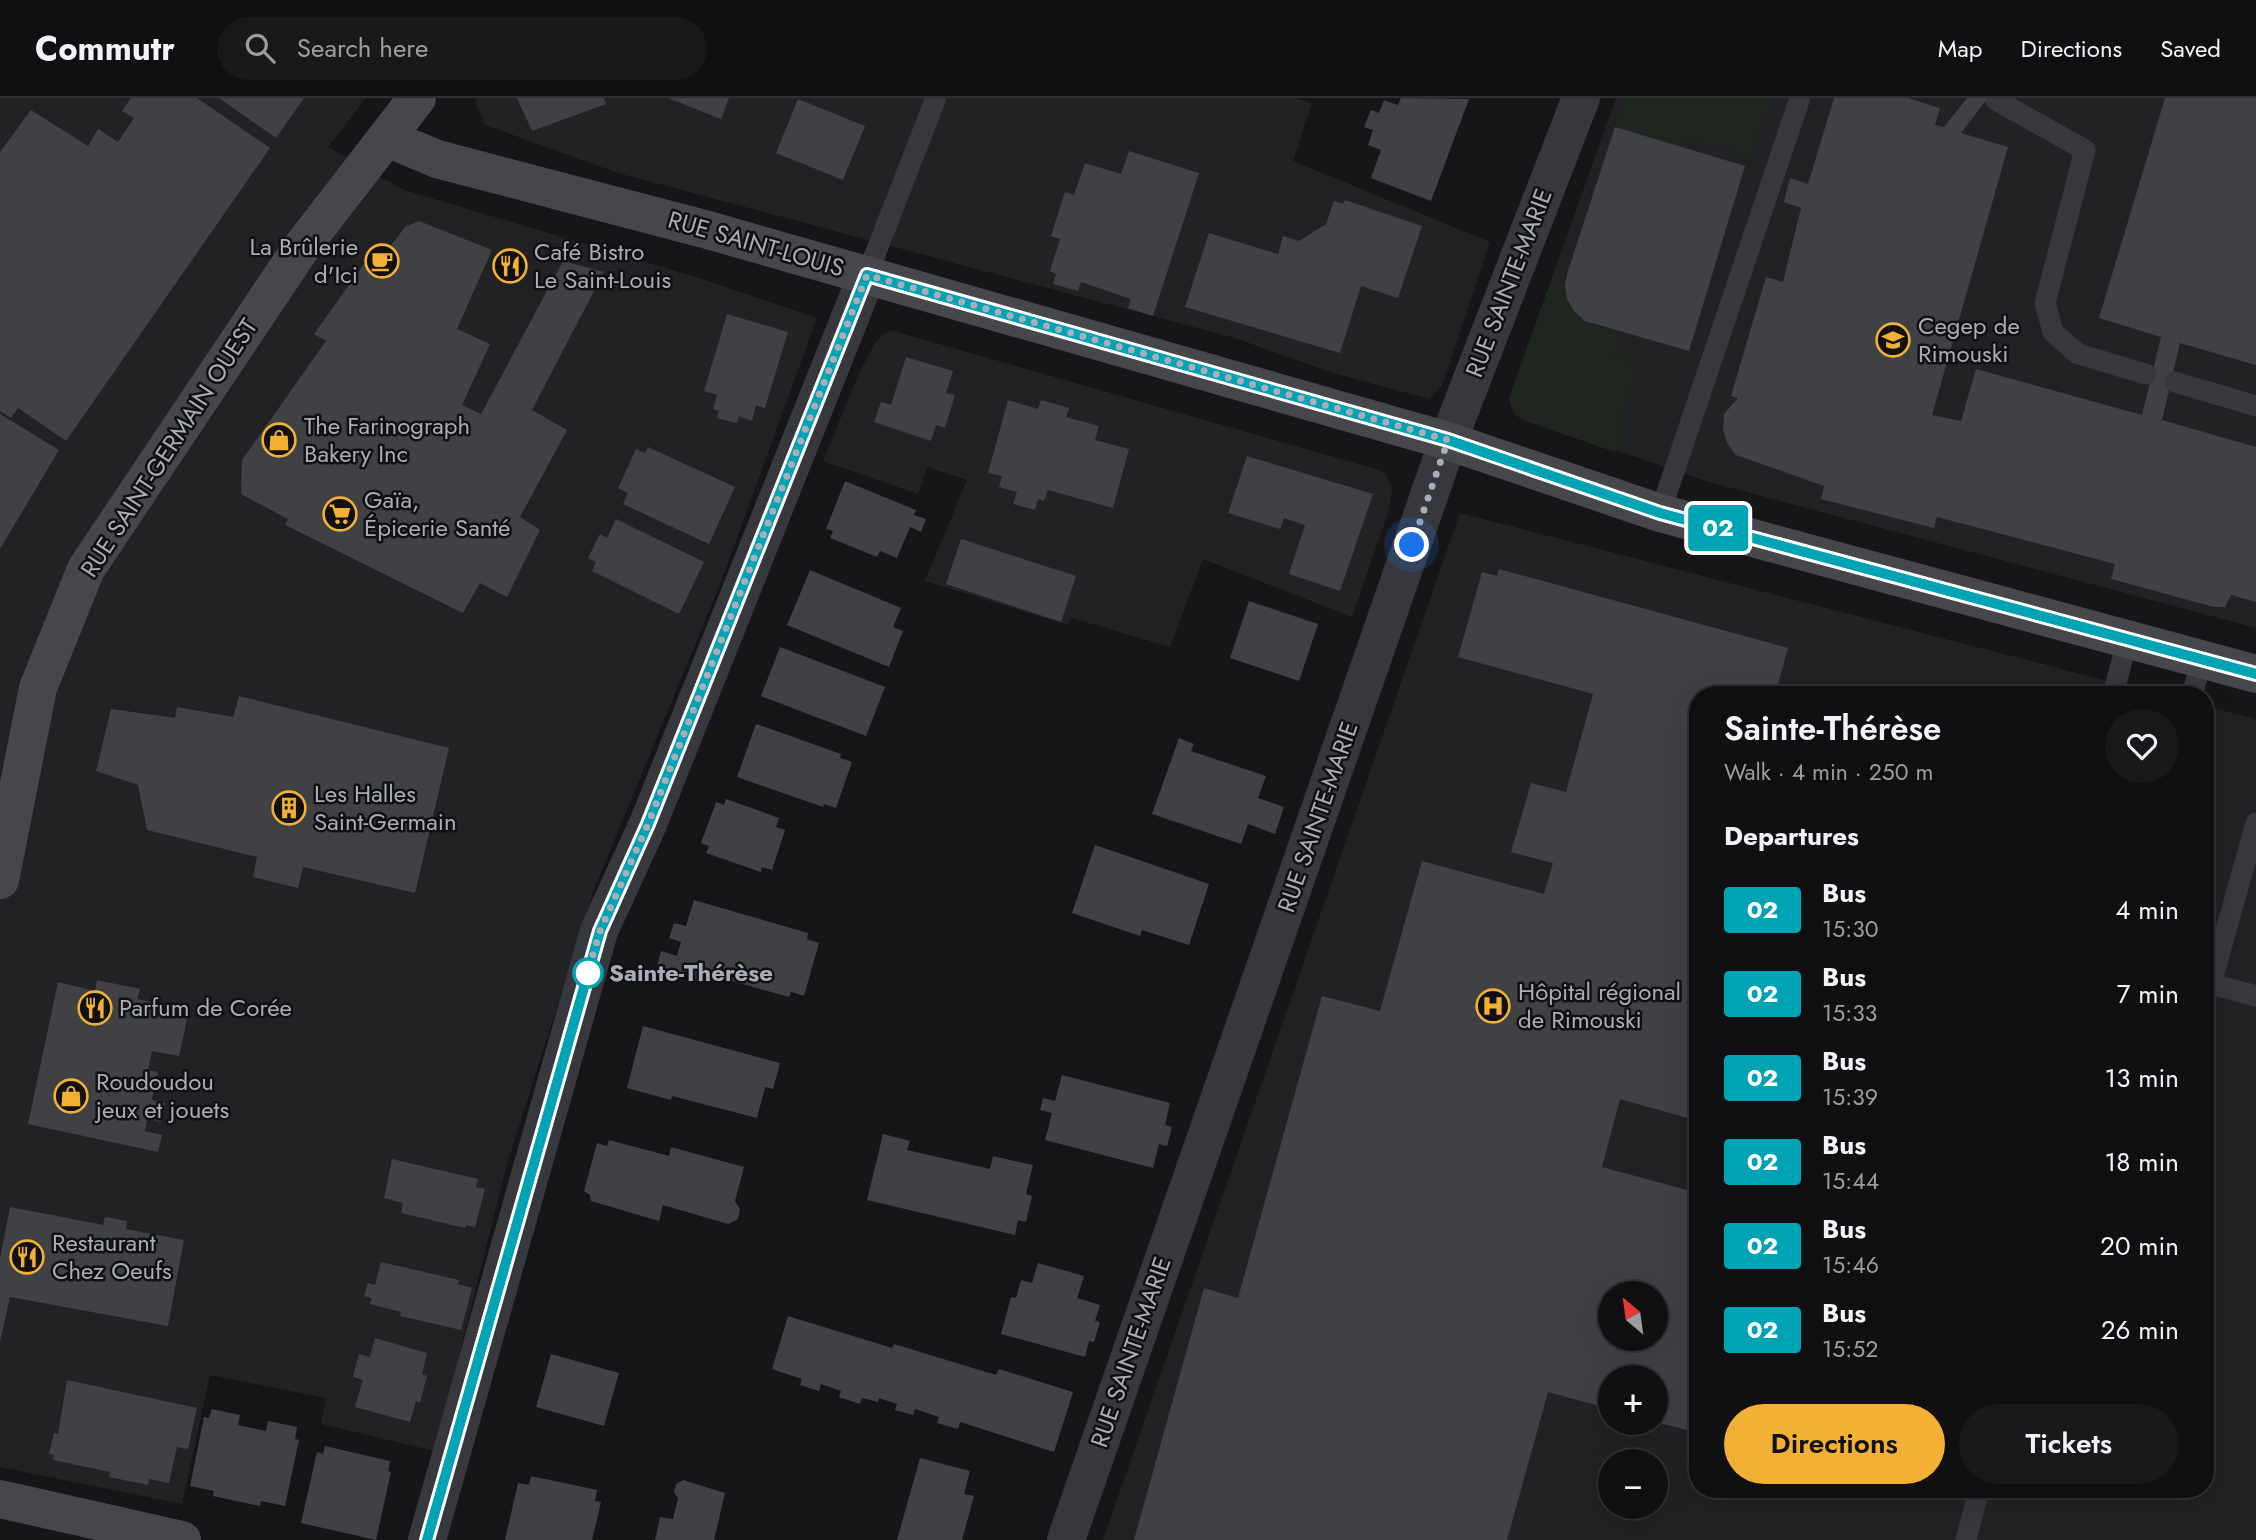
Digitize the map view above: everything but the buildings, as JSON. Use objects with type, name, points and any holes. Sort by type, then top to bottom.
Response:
[{"type":"street","name":"RUE SAINT-GERMAIN OUEST","points":[[0,880],[38,688],[86,569],[301,248],[417,98]]},
{"type":"street","name":"RUE SAINTE-MARIE","points":[[1066,1540],[1448,440],[1581,98]]},
{"type":"street","name":"RUE SAINT-LOUIS","points":[[387,138],[437,159],[867,275],[1448,440],[1660,513],[2128,638],[2197,677],[2256,674]]},
{"type":"street","points":[[426,1540],[600,931],[648,824],[867,275]]},
{"type":"street","points":[[0,1499],[182,1540]]},
{"type":"lane","points":[[867,275],[936,98]]},
{"type":"lane","points":[[1660,513],[1800,98]]},
{"type":"lane","points":[[1996,100],[2085,150],[2045,303],[2053,332],[2078,354],[2146,374]]},
{"type":"lane","points":[[2175,382],[2256,405]]},
{"type":"lane","points":[[2115,686],[2128,638]]},
{"type":"lane","points":[[2214,963],[2256,822]]},
{"type":"lane","points":[[2214,985],[2256,996]]},
{"type":"lane","points":[[1966,1540],[1977,1498]]},
{"type":"shaded area","points":[[0,98],[366,98],[328,147],[404,190],[696,277],[817,318],[719,587],[595,887],[507,1164],[435,1451],[321,1424],[326,1398],[210,1375],[182,1504],[0,1467]]},
{"type":"shaded area","points":[[477,98],[1297,98],[1312,103],[1293,161],[1490,242],[1442,386],[1429,399],[1333,373],[1235,338],[618,173],[485,125],[475,102]]},
{"type":"shaded area","name":"Cegep de Rimouski","points":[[1616,98],[2256,98],[2256,628],[1709,482],[1516,416],[1509,398]]},
{"type":"shaded area","points":[[1629,98],[1772,98],[1748,155],[1685,139],[1681,147],[1615,127]]},
{"type":"shaded area","points":[[1567,280],[1568,294],[1575,312],[1589,322],[1620,332],[1614,358],[1637,363],[1621,415],[1624,435],[1615,452],[1528,422],[1520,418],[1511,407],[1509,398],[1551,281]]},
{"type":"shaded area","points":[[890,330],[1386,474],[1392,489],[1389,510],[1352,617],[1203,559],[1170,647],[1072,618],[1068,625],[925,581],[967,480],[927,467],[918,494],[823,461],[859,373],[876,341]]},
{"type":"shaded area","name":"Hôpital régional de Rimouski","points":[[1460,513],[2127,686],[1689,686],[1689,1498],[2214,1498],[2214,708],[2256,719],[2256,1540],[1103,1540]]},
{"type":"bus line","name":"02","points":[[427,1540],[600,931],[648,824],[867,275],[1448,440],[1660,513],[2256,674]]},
{"type":"place","name":"La Brûlerie d'Ici","points":[[382,261]]},
{"type":"place","name":"Café Bistro Le Saint-Louis","points":[[510,266]]},
{"type":"place","name":"Cegep de Rimouski","points":[[1893,340]]},
{"type":"place","name":"The Farinograph Bakery Inc","points":[[279,440]]},
{"type":"place","name":"Gaïa, Épicerie Santé","points":[[340,514]]},
{"type":"place","name":"Les Halles Saint-Germain","points":[[289,808]]},
{"type":"place","name":"Sainte-Thérèse","points":[[588,973]]},
{"type":"place","name":"Hôpital régional de Rimouski","points":[[1493,1006]]},
{"type":"place","name":"Parfum de Corée","points":[[95,1008]]},
{"type":"place","name":"Roudoudou jeux et jouets","points":[[71,1096]]},
{"type":"place","name":"Restaurant Chez Oeufs","points":[[27,1257]]},
{"type":"route","points":[[588,973],[585,982],[600,931],[648,824],[867,275],[1448,440],[1412,545]]}]
